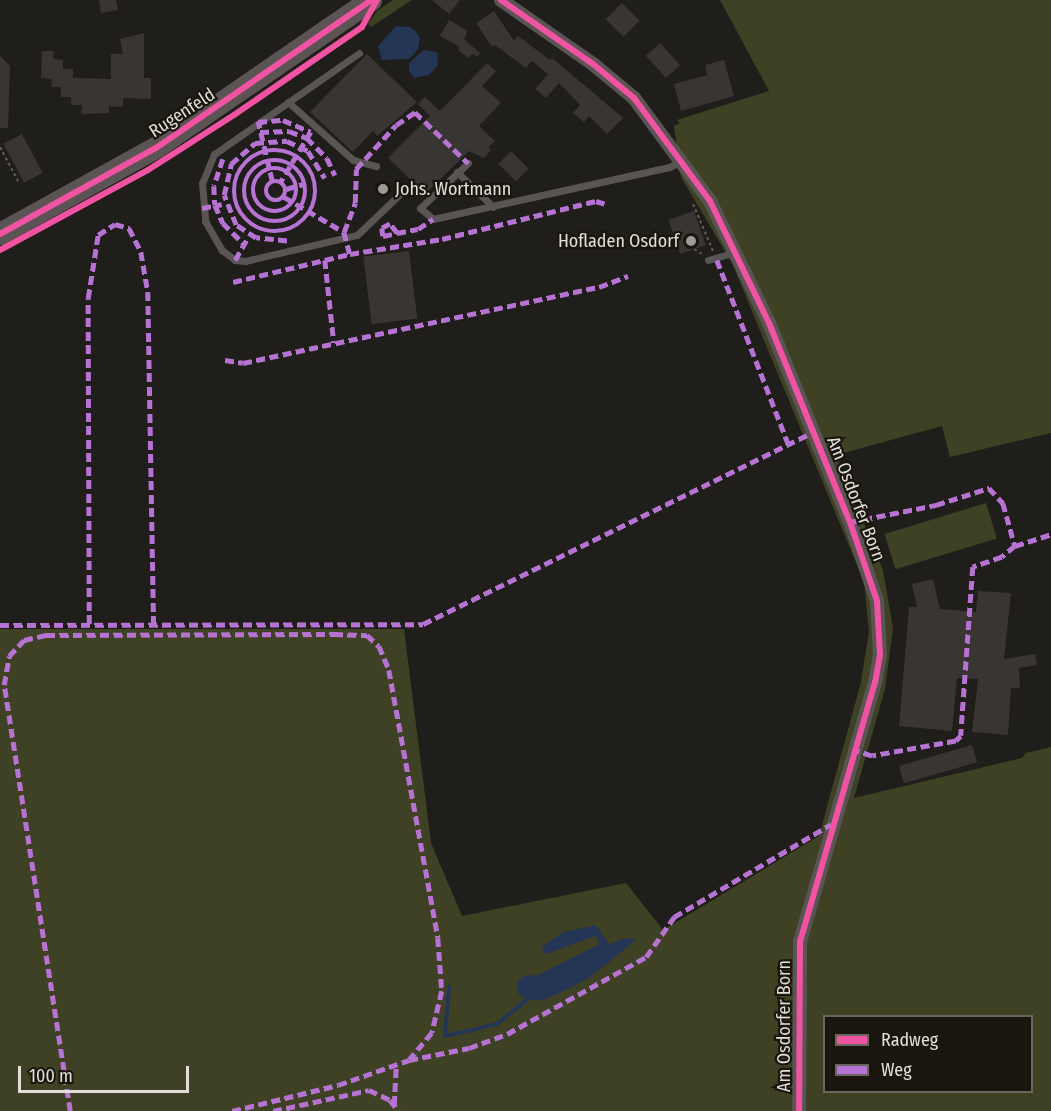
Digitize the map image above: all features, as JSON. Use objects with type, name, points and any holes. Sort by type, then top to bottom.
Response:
[{"type":"main road","name":"Rugenfeld","points":[[0,234],[156,148],[371,0]]},
{"type":"street","name":"Am Osdorfer Born","points":[[501,0],[610,76],[634,98],[710,201],[736,252],[872,579],[881,625],[875,682],[800,942],[799,1111]]},
{"type":"lane","points":[[359,53],[220,149],[208,161],[201,194],[204,214],[215,242],[229,257],[244,261],[357,235],[403,191]]},
{"type":"lane","points":[[288,102],[354,160],[376,166]]},
{"type":"lane","points":[[468,163],[420,208],[439,219],[669,167],[682,161]]},
{"type":"lane","points":[[458,172],[493,207]]},
{"type":"lane","points":[[708,260],[717,260],[736,252]]},
{"type":"path","points":[[0,147],[19,182]]},
{"type":"path","points":[[693,204],[717,260]]},
{"type":"green space","points":[[393,0],[412,0],[371,27],[368,24],[377,11]]},
{"type":"green space","points":[[720,0],[1051,0],[1051,433],[950,457],[942,426],[836,455],[883,570],[893,629],[885,689],[854,798],[1022,758],[1026,753],[1051,747],[1051,1111],[0,1111],[0,629],[404,629],[431,843],[462,916],[626,883],[663,930],[819,836],[861,682],[869,632],[864,582],[732,263],[681,177],[674,126],[680,123],[677,120],[769,91]]},
{"type":"green space","points":[[986,503],[997,538],[895,569],[885,534]]},
{"type":"water","points":[[396,26],[410,27],[416,32],[420,38],[418,49],[409,59],[382,60],[378,46]]},
{"type":"water","points":[[424,50],[437,52],[438,65],[429,75],[414,78],[409,71],[409,63]]},
{"type":"water","points":[[596,925],[609,944],[626,938],[636,940],[589,978],[564,991],[543,1000],[529,1000],[519,995],[517,983],[523,976],[538,975],[600,944],[595,936],[549,953],[543,954],[542,946],[564,932]]},
{"type":"building","points":[[99,0],[116,0],[118,10],[101,13]]},
{"type":"building","points":[[432,0],[460,0],[449,14]]},
{"type":"building","points":[[622,3],[640,21],[623,37],[606,19]]},
{"type":"building","points":[[494,11],[514,41],[518,36],[550,60],[552,58],[623,118],[607,134],[589,116],[584,122],[573,113],[580,105],[559,83],[546,98],[535,89],[548,74],[532,61],[526,68],[495,45],[492,47],[476,23]]},
{"type":"building","points":[[449,20],[468,31],[464,39],[480,53],[478,57],[472,54],[468,58],[458,50],[460,47],[440,36]]},
{"type":"building","points":[[144,33],[144,78],[151,78],[151,99],[123,98],[123,107],[109,106],[109,113],[81,114],[82,105],[71,105],[71,97],[61,97],[61,87],[51,87],[52,79],[41,78],[42,51],[54,51],[53,59],[63,60],[63,69],[73,69],[73,78],[111,79],[111,54],[123,54],[120,39]]},
{"type":"building","points":[[660,43],[680,65],[666,78],[646,56]]},
{"type":"building","points":[[367,54],[417,102],[377,136],[373,131],[353,152],[310,112]]},
{"type":"building","points":[[0,56],[10,66],[8,128],[0,128]]},
{"type":"building","points":[[724,60],[734,96],[681,111],[674,84],[707,75],[705,65]]},
{"type":"building","points":[[487,63],[496,71],[482,86],[501,103],[479,126],[495,141],[488,148],[491,150],[484,158],[469,151],[425,194],[388,158],[430,116],[418,104],[425,97],[440,111]]},
{"type":"building","points":[[22,134],[43,173],[24,183],[3,144]]},
{"type":"building","points":[[511,151],[529,169],[516,181],[498,164]]},
{"type":"building","points":[[694,211],[706,245],[680,254],[668,220]]},
{"type":"building","points":[[409,251],[417,318],[372,324],[363,257]]},
{"type":"building","points":[[933,579],[940,609],[976,612],[978,591],[1011,593],[1004,659],[1035,654],[1037,665],[1019,668],[1020,688],[1011,688],[1008,735],[972,732],[978,679],[957,678],[952,731],[899,726],[909,607],[917,607],[912,584]]},
{"type":"building","points":[[972,745],[977,762],[904,783],[899,766]]},
{"type":"waterway","points":[[449,987],[445,1036],[497,1024],[527,1000]]},
{"type":"marked path","points":[[344,232],[355,203],[356,169],[396,125],[415,112],[468,163]]},
{"type":"marked path","points":[[272,181],[258,122],[283,120],[311,132],[281,182]]},
{"type":"marked path","points":[[260,132],[289,131],[307,138],[327,158],[335,175]]},
{"type":"marked path","points":[[287,241],[256,238],[236,225],[224,195],[231,164],[255,143],[287,141],[308,151],[325,178]]},
{"type":"marked path","points":[[275,150],[291,153],[304,162],[313,175],[316,191],[313,207],[304,220],[291,229],[275,232],[259,229],[246,220],[237,207],[234,191],[237,175],[246,162],[259,153],[275,150]]},
{"type":"marked path","points":[[223,159],[214,186],[215,205],[223,223],[244,244]]},
{"type":"marked path","points":[[269,160],[281,160],[297,169],[304,179],[306,191],[304,203],[297,213],[281,222],[269,222],[258,217],[249,208],[244,197],[244,185],[249,174],[258,165],[269,160]]},
{"type":"marked path","points":[[275,168],[290,175],[297,190],[290,205],[275,212],[260,205],[253,190],[260,175],[275,168]]},
{"type":"marked path","points":[[272,181],[280,181],[286,187],[286,191],[286,195],[280,201],[272,201],[266,195],[266,187],[272,181]]},
{"type":"marked path","points":[[286,189],[304,184]]},
{"type":"marked path","points":[[284,197],[344,232],[350,254]]},
{"type":"marked path","points":[[233,282],[350,254],[442,239],[596,201],[606,204]]},
{"type":"marked path","points":[[202,208],[222,204]]},
{"type":"marked path","points":[[397,233],[390,224],[382,228],[383,236],[418,229],[433,219]]},
{"type":"marked path","points":[[89,624],[88,298],[98,235],[115,224],[129,228],[141,252],[148,292],[154,624]]},
{"type":"marked path","points":[[235,260],[247,239]]},
{"type":"marked path","points":[[325,260],[334,343]]},
{"type":"marked path","points":[[717,260],[789,446]]},
{"type":"marked path","points":[[225,360],[243,363],[599,287],[628,276]]},
{"type":"marked path","points":[[0,625],[423,624],[814,432]]},
{"type":"marked path","points":[[850,522],[936,505],[989,488],[1003,503],[1015,546],[1002,557],[973,567],[961,736],[956,741],[872,756],[854,750]]},
{"type":"marked path","points":[[1015,546],[1051,534]]},
{"type":"marked path","points":[[70,1111],[4,685],[9,656],[24,640],[46,635],[367,635],[379,646],[389,670],[438,938],[442,991],[432,1033],[409,1060]]},
{"type":"marked path","points":[[232,1111],[338,1085],[409,1060],[469,1048],[507,1034],[646,957],[674,917],[831,824]]},
{"type":"marked path","points":[[394,1105],[396,1065]]},
{"type":"marked path","points":[[273,1111],[369,1090],[390,1100],[399,1111]]},
{"type":"cycle path","points":[[0,234],[156,148],[371,0]]},
{"type":"cycle path","points":[[0,250],[148,170],[234,115],[362,27],[377,0]]},
{"type":"cycle path","points":[[501,0],[593,64],[634,98],[710,201],[769,323],[850,522],[877,601],[880,655],[875,682],[800,942],[799,1111]]},
{"type":"place","name":"Johs. Wortmann","points":[[383,189]]},
{"type":"place","name":"Hofladen Osdorf","points":[[691,241]]}]
